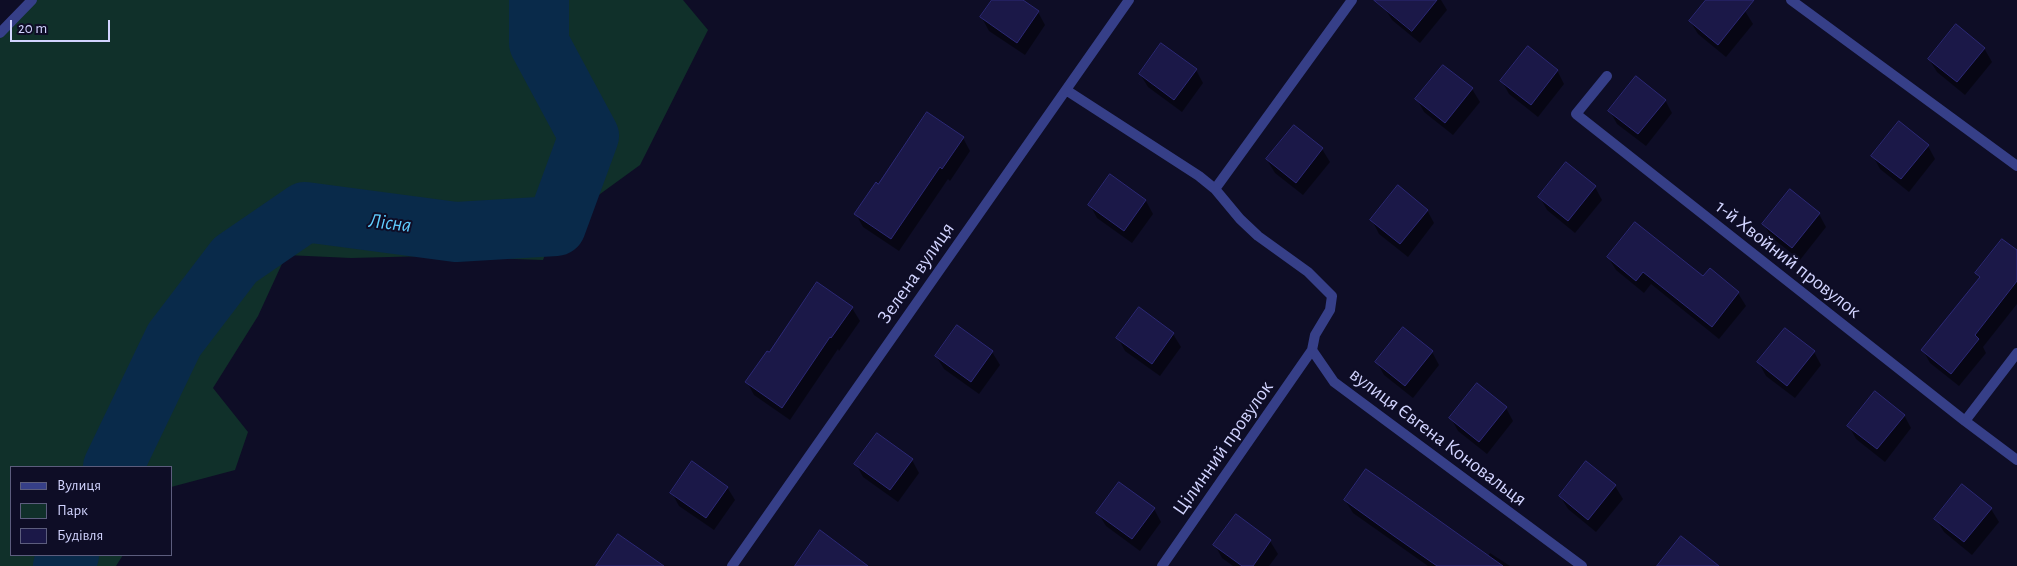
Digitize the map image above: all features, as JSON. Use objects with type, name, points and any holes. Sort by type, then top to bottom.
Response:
[{"type":"street","points":[[0,33],[32,0]]},
{"type":"street","name":"Зелена вулиця","points":[[732,566],[1130,0]]},
{"type":"street","points":[[1215,189],[1352,0]]},
{"type":"street","points":[[1791,0],[2017,166]]},
{"type":"street","name":"1-й Хвойний провулок","points":[[1607,76],[1576,114],[2017,460]]},
{"type":"street","points":[[1066,90],[1215,189],[1240,219],[1252,230],[1308,272],[1332,296],[1330,310],[1315,335],[1312,350]]},
{"type":"street","name":"вулиця Євгена Коновальця","points":[[1312,350],[1334,382],[1581,566]]},
{"type":"street","name":"Цілинний провулок","points":[[1162,566],[1312,350]]},
{"type":"street","points":[[1965,421],[2017,353]]},
{"type":"green space","points":[[32,0],[683,0],[708,30],[640,165],[556,226],[543,260],[428,256],[351,258],[286,255],[258,316],[213,388],[248,432],[235,470],[172,487],[172,466],[10,466],[10,556],[122,556],[116,566],[0,566],[0,33]]},
{"type":"building","points":[[992,0],[1023,0],[1039,11],[1017,43],[980,17]]},
{"type":"building","points":[[1374,0],[1437,0],[1412,31]]},
{"type":"building","points":[[1706,0],[1754,0],[1718,45],[1689,21]]},
{"type":"building","points":[[1956,24],[1985,48],[1957,82],[1928,59]]},
{"type":"building","points":[[1161,43],[1197,69],[1174,100],[1139,74]]},
{"type":"building","points":[[1528,46],[1558,70],[1531,105],[1500,81]]},
{"type":"building","points":[[1443,65],[1473,88],[1445,123],[1415,99]]},
{"type":"building","points":[[1636,76],[1666,100],[1638,134],[1608,111]]},
{"type":"building","points":[[927,112],[964,137],[942,169],[940,167],[891,239],[854,214],[876,182],[878,184]]},
{"type":"building","points":[[1899,121],[1929,145],[1901,179],[1871,156]]},
{"type":"building","points":[[1294,125],[1323,148],[1296,183],[1266,159]]},
{"type":"building","points":[[1566,162],[1596,186],[1568,221],[1538,197]]},
{"type":"building","points":[[1110,174],[1146,200],[1124,231],[1088,205]]},
{"type":"building","points":[[1398,185],[1428,210],[1400,244],[1370,220]]},
{"type":"building","points":[[1790,189],[1820,213],[1792,248],[1762,224]]},
{"type":"building","points":[[1635,222],[1703,276],[1710,268],[1739,292],[1712,327],[1643,272],[1636,281],[1607,257]]},
{"type":"building","points":[[2002,239],[2017,250],[2017,281],[1975,335],[1979,339],[1951,374],[1921,350],[1980,277],[1975,273]]},
{"type":"building","points":[[817,282],[853,307],[830,337],[782,408],[745,382],[767,351],[769,352]]},
{"type":"building","points":[[1139,307],[1174,333],[1152,364],[1116,338]]},
{"type":"building","points":[[957,325],[993,351],[971,382],[935,356]]},
{"type":"building","points":[[1403,327],[1433,351],[1405,386],[1375,362]]},
{"type":"building","points":[[1785,328],[1815,351],[1787,386],[1757,362]]},
{"type":"building","points":[[1477,383],[1507,407],[1479,442],[1449,418]]},
{"type":"building","points":[[1875,391],[1905,415],[1877,449],[1847,426]]},
{"type":"building","points":[[877,433],[913,459],[890,490],[854,464]]},
{"type":"building","points":[[692,461],[728,487],[706,518],[670,493]]},
{"type":"building","points":[[1586,461],[1616,485],[1588,520],[1559,496]]},
{"type":"building","points":[[1366,469],[1503,566],[1437,566],[1394,536],[1344,500]]},
{"type":"building","points":[[1119,482],[1155,508],[1132,539],[1096,513]]},
{"type":"building","points":[[1962,484],[1992,508],[1964,542],[1934,519]]},
{"type":"building","points":[[1236,514],[1271,540],[1253,566],[1242,566],[1213,545]]},
{"type":"building","points":[[820,530],[868,566],[795,566]]},
{"type":"building","points":[[618,534],[664,566],[596,566]]},
{"type":"building","points":[[1681,536],[1719,566],[1657,566]]},
{"type":"waterway","name":"Лісна","points":[[113,466],[174,340],[235,260],[305,212],[456,232],[556,226],[589,136],[539,43],[539,0]]},
{"type":"waterway","name":"Лісна","points":[[63,566],[68,556]]}]
